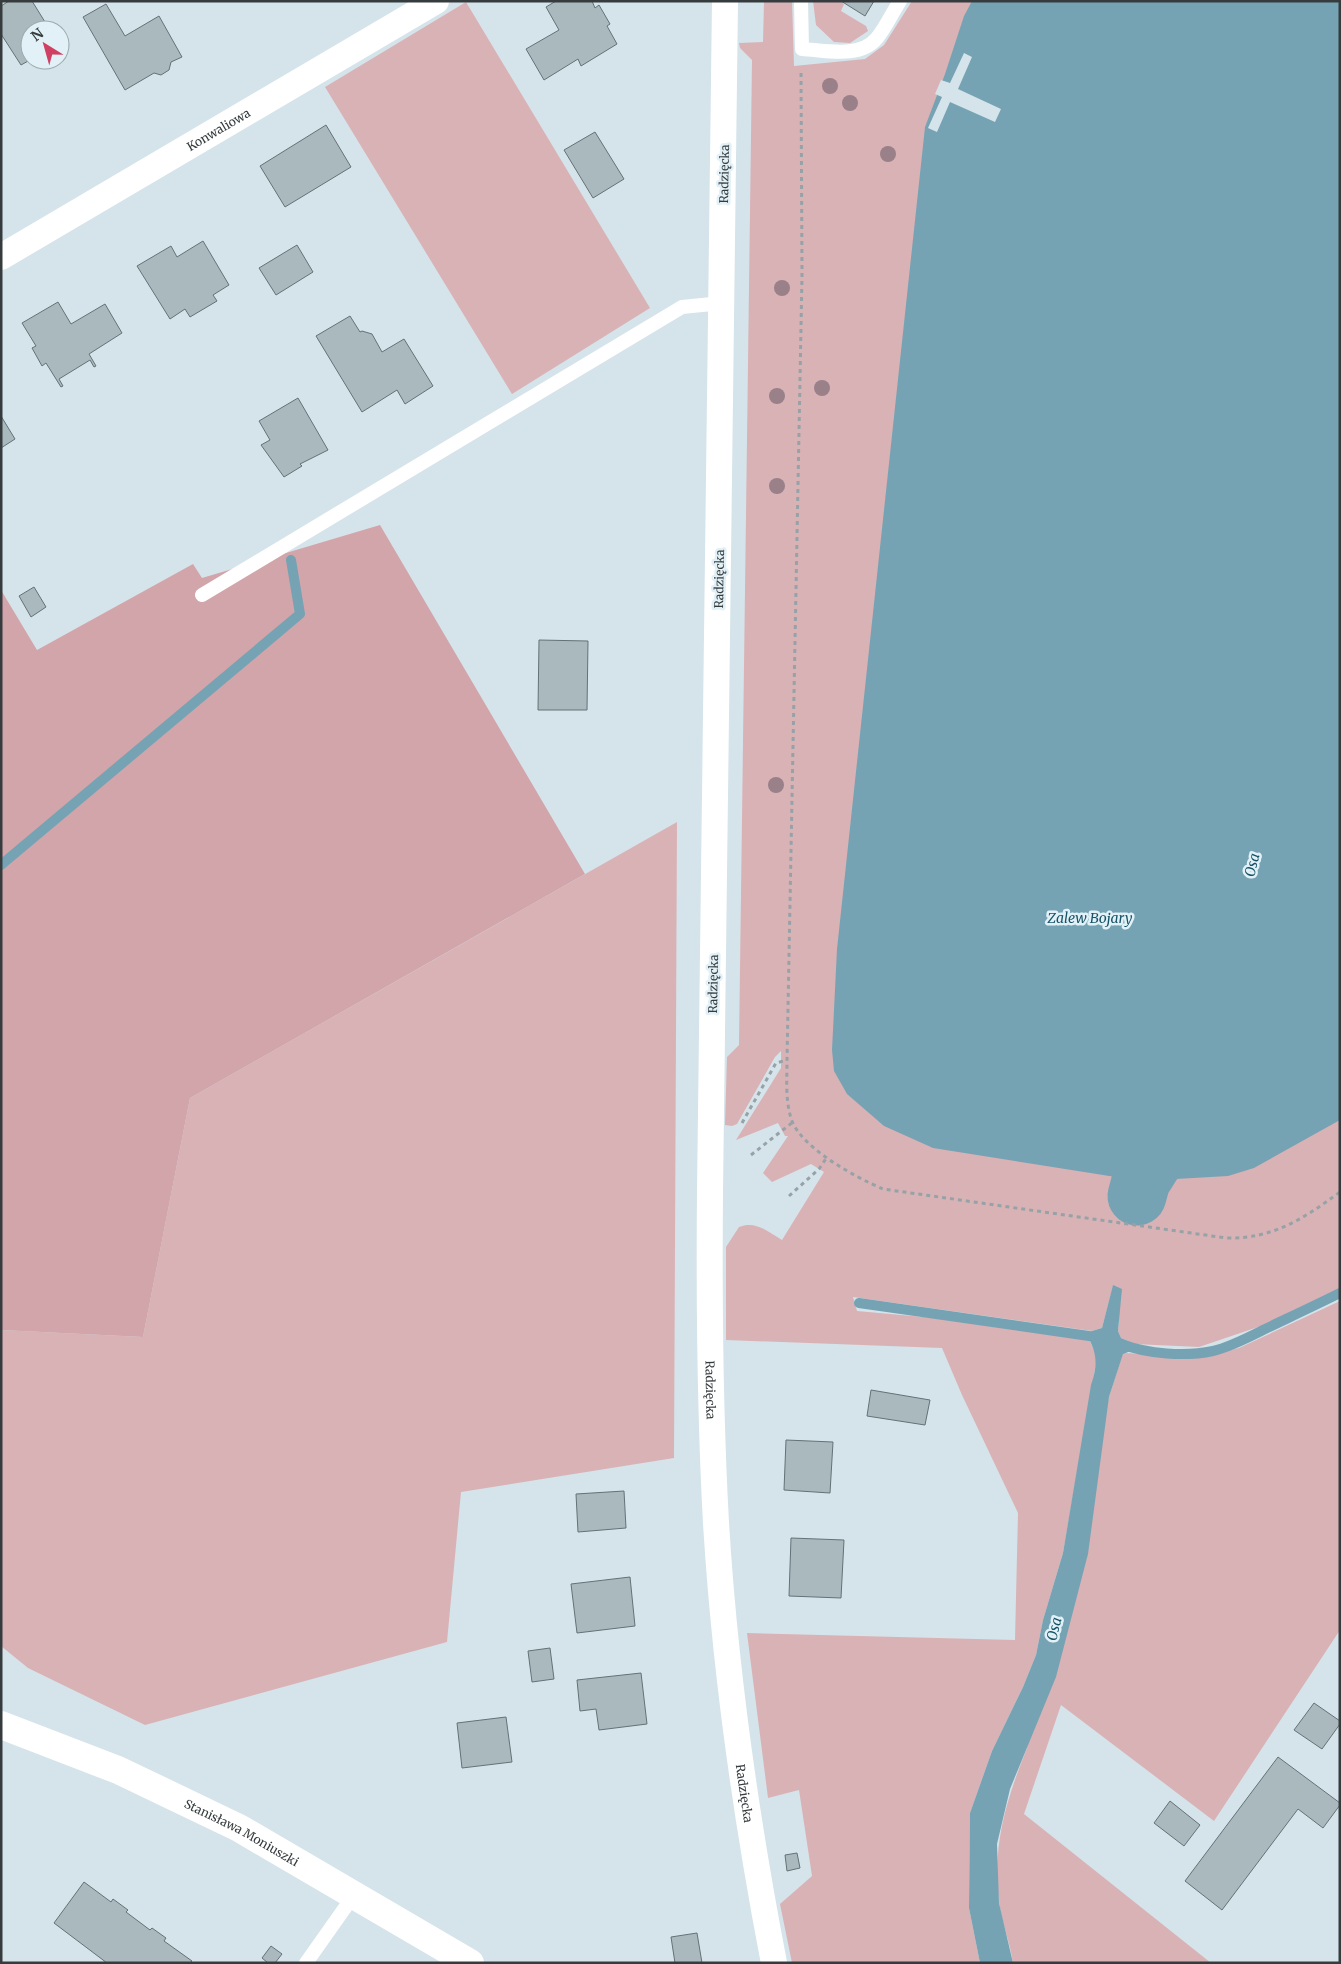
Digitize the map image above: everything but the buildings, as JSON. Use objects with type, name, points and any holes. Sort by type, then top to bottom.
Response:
[{"type":"street","name":"Konwaliowa","points":[[1,257],[436,1]]},
{"type":"street","name":"Radzięcka","points":[[725,1],[711,1136],[710,1369],[718,1541],[729,1672],[754,1859],[774,1963]]},
{"type":"street","name":"Stanisława Moniuszki","points":[[1,1725],[118,1770],[239,1828],[470,1963]]},
{"type":"lane","points":[[801,1],[802,49],[854,51],[869,45],[877,38],[900,1]]},
{"type":"lane","points":[[202,595],[682,307],[722,303]]},
{"type":"lane","points":[[306,1963],[354,1895]]},
{"type":"path","points":[[802,49],[802,275],[786,1060],[787,1091],[792,1122],[808,1141],[848,1172],[883,1189],[1226,1238],[1255,1237],[1269,1234],[1301,1219],[1340,1192]]},
{"type":"path","points":[[711,1136],[730,1136],[740,1128],[776,1064],[786,1060]]},
{"type":"path","points":[[751,1155],[792,1122]]},
{"type":"path","points":[[789,1196],[819,1169],[827,1156]]},
{"type":"shaded area","name":"Zalew Bojary","points":[[764,1],[792,1],[794,66],[865,59],[884,45],[912,1],[1340,1],[1340,1288],[1261,1326],[1199,1347],[1134,1344],[1121,1338],[1118,1331],[1119,1321],[1113,1286],[1102,1328],[1092,1331],[853,1297],[857,1311],[957,1320],[1088,1337],[1097,1357],[1063,1553],[1043,1620],[1036,1655],[1023,1687],[992,1751],[970,1813],[969,1908],[980,1963],[792,1963],[780,1904],[812,1876],[799,1790],[768,1798],[747,1633],[1015,1640],[1018,1513],[942,1348],[726,1340],[726,1247],[739,1227],[745,1225],[762,1228],[782,1240],[824,1172],[811,1164],[772,1182],[763,1173],[788,1136],[785,1136],[778,1123],[736,1140],[781,1068],[781,1051],[775,1057],[737,1124],[732,1126],[725,1125],[727,1057],[739,1045],[752,60],[740,48],[739,43],[763,42]]},
{"type":"shaded area","points":[[813,1],[841,1],[844,4],[841,11],[866,26],[868,31],[850,43],[834,42],[816,25]]},
{"type":"shaded area","points":[[466,2],[650,308],[512,394],[325,87]]},
{"type":"shaded area","points":[[380,525],[585,874],[190,1098],[143,1337],[1,1330],[1,590],[37,650],[193,564],[202,578]]},
{"type":"shaded area","points":[[677,822],[674,1458],[461,1492],[447,1642],[145,1725],[28,1668],[1,1646],[1,1330],[143,1337],[190,1098]]},
{"type":"shaded area","points":[[1340,1301],[1340,1630],[1214,1821],[1061,1705],[1024,1814],[1211,1963],[1013,1963],[1000,1910],[997,1881],[997,1861],[1002,1824],[1027,1748],[1109,1397],[1123,1353],[1207,1356],[1239,1348]]},
{"type":"water","name":"Zalew Bojary","points":[[972,1],[1340,1],[1340,1120],[1254,1168],[1228,1176],[1141,1181],[933,1148],[884,1126],[847,1094],[834,1071],[832,1050],[837,949],[925,127],[964,16]]},
{"type":"water","points":[[1113,1285],[1122,1289],[1118,1331],[1121,1338],[1134,1344],[1131,1351],[1123,1354],[1109,1397],[1088,1554],[1056,1677],[1010,1789],[997,1844],[999,1903],[1013,1963],[980,1963],[969,1908],[970,1813],[992,1751],[1023,1687],[1036,1655],[1043,1620],[1063,1553],[1096,1361],[1094,1350],[1088,1337],[1092,1331],[1102,1328]]},
{"type":"pier","points":[[964,53],[972,57],[958,89],[1001,109],[995,122],[950,102],[937,132],[928,128],[942,97],[935,94],[941,80],[950,83]]},
{"type":"waterway","points":[[1,865],[300,614],[291,560]]},
{"type":"waterway","name":"Osa","points":[[1137,1196],[1141,1181],[1185,1111]]},
{"type":"waterway","points":[[1121,1344],[1167,1354],[1191,1354],[1213,1351],[1238,1342],[1340,1293]]},
{"type":"waterway","points":[[859,1303],[1103,1338]]}]
